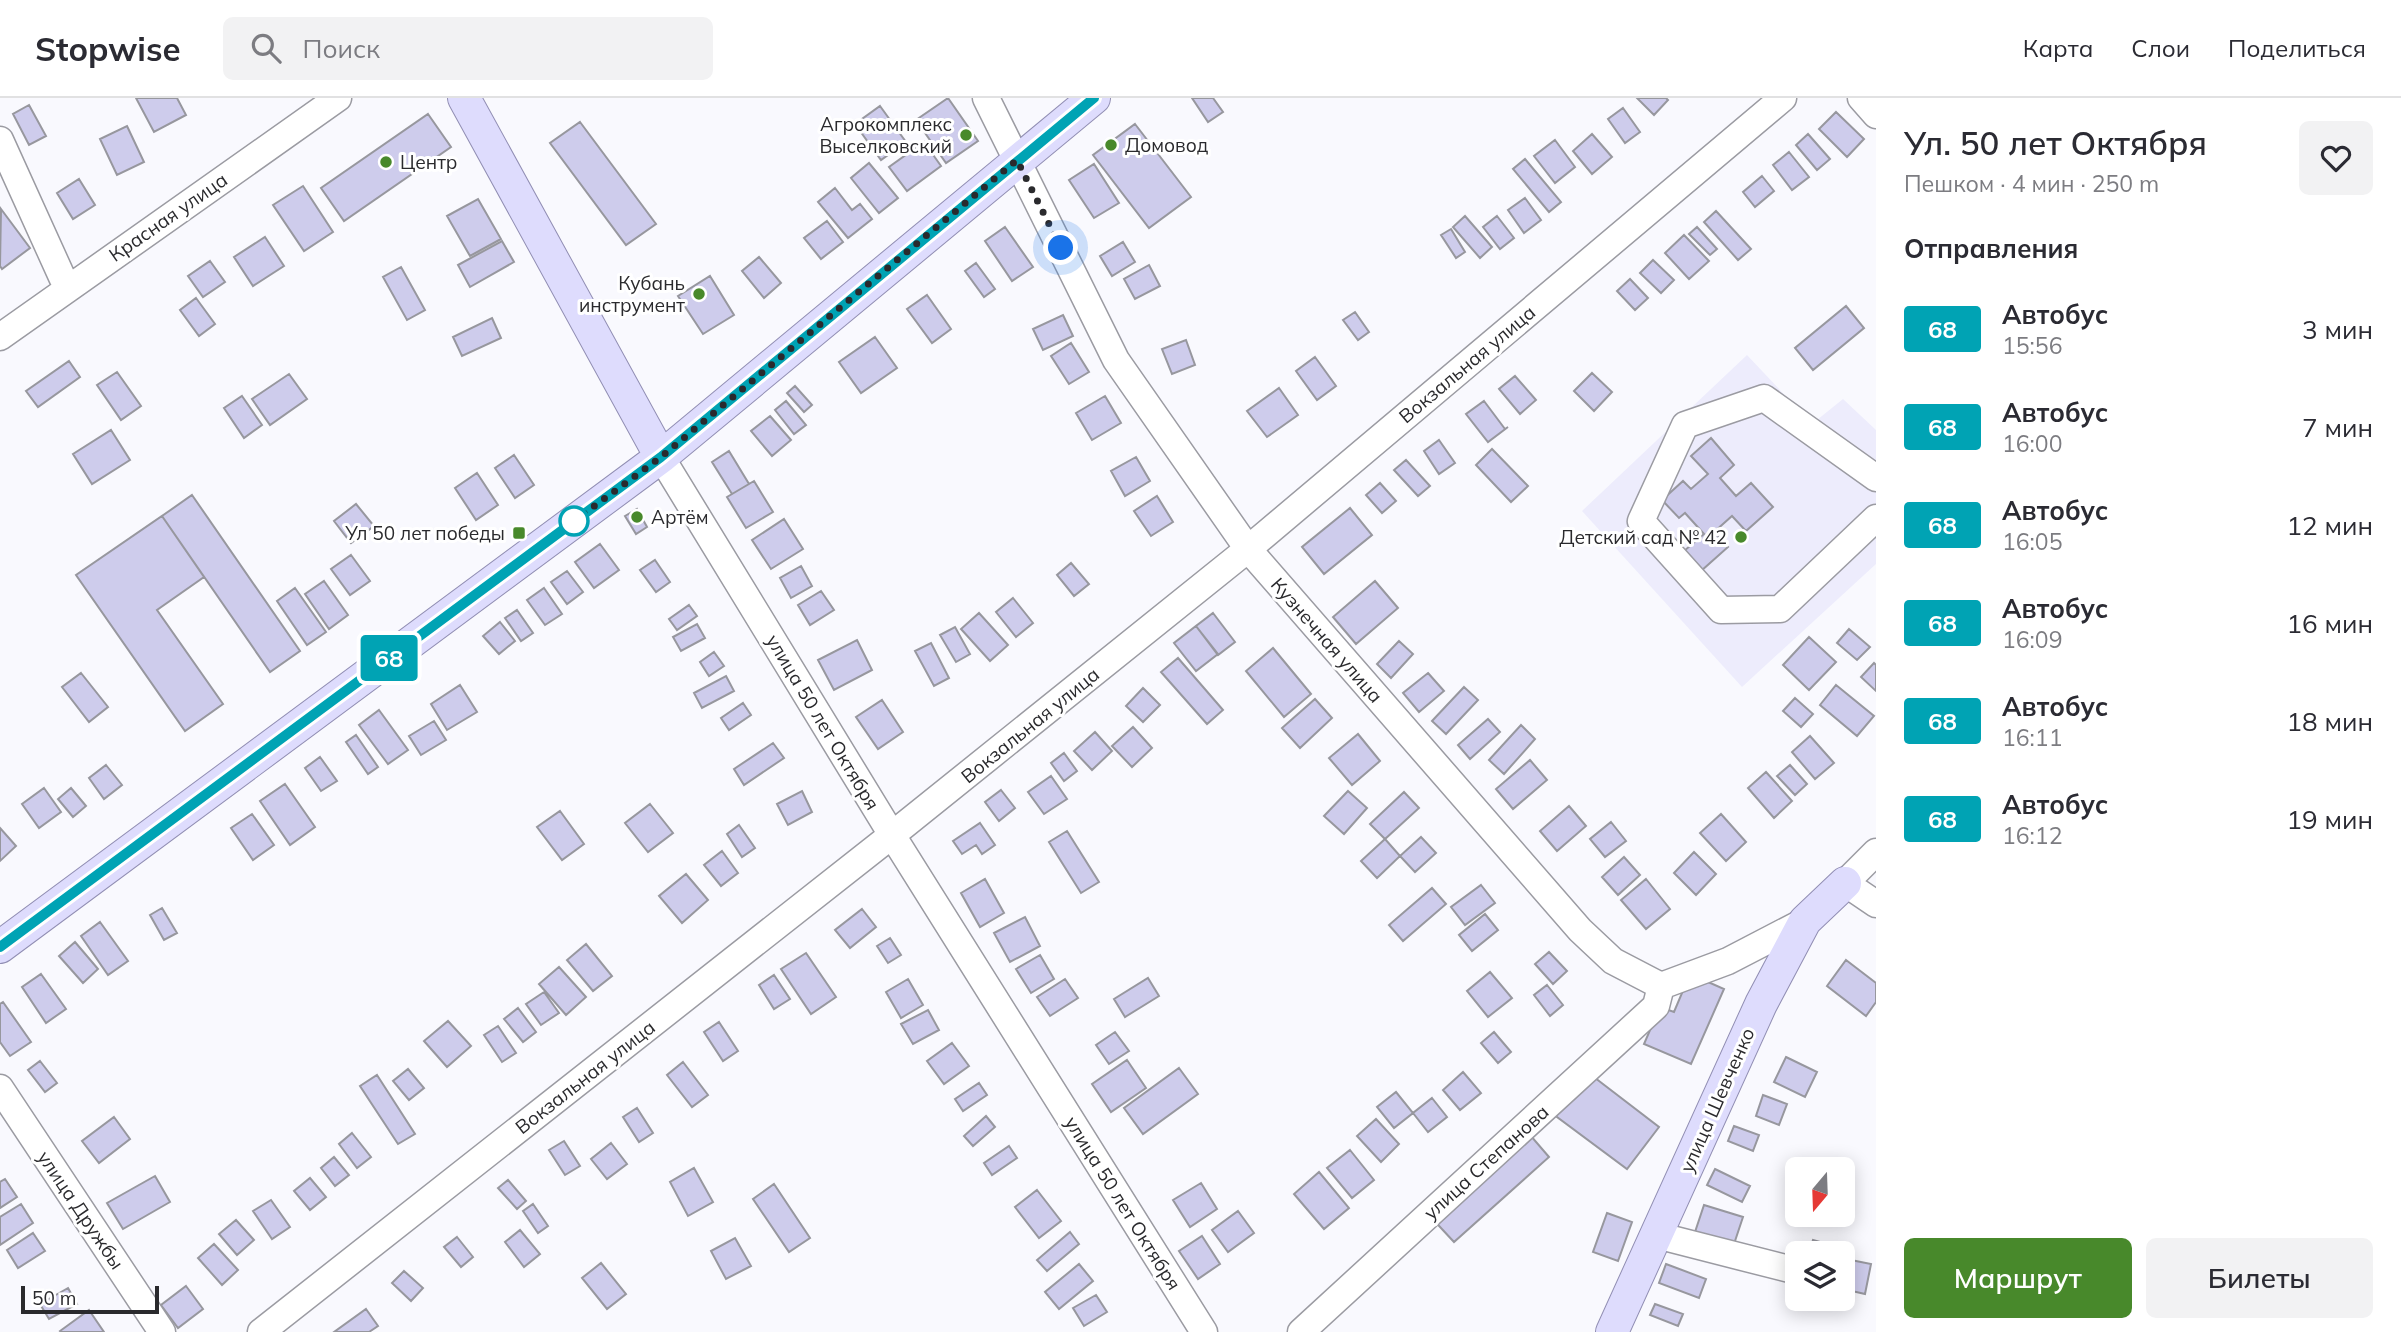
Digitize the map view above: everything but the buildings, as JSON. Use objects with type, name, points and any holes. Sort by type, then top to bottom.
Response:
[{"type":"main road","name":"улица 50 лет Октября","points":[[464,98],[661,457]]},
{"type":"main road","points":[[0,947],[661,457],[1094,98]]},
{"type":"main road","name":"улица Шевченко","points":[[1612,1332],[1761,1004],[1805,921],[1845,883]]},
{"type":"street","name":"Красная улица","points":[[0,337],[338,98]]},
{"type":"street","name":"Кузнечная улица","points":[[986,98],[1116,360],[1248,549],[1580,930],[1613,961],[1661,986]]},
{"type":"street","name":"Вокзальная улица","points":[[261,1332],[892,835],[1248,549],[1783,98]]},
{"type":"street","points":[[1861,98],[1876,115]]},
{"type":"street","points":[[0,140],[67,288]]},
{"type":"street","points":[[1876,478],[1764,398],[1685,425],[1640,521],[1721,610],[1780,608],[1876,518]]},
{"type":"street","name":"улица 50 лет Октября","points":[[661,457],[892,835],[1204,1332]]},
{"type":"street","points":[[1876,852],[1845,883],[1876,904]]},
{"type":"street","points":[[1661,986],[1728,961],[1805,921]]},
{"type":"street","name":"улица Степанова","points":[[1301,1332],[1656,1006],[1661,986]]},
{"type":"street","name":"улица Дружбы","points":[[0,1088],[162,1332]]},
{"type":"street","points":[[1656,1236],[1785,1267]]},
{"type":"shaded area","name":"Детский сад № 42","points":[[1747,355],[1812,424],[1843,399],[1876,430],[1876,564],[1742,687],[1582,511]]},
{"type":"bus line","name":"68","points":[[0,947],[661,457],[1094,98]]},
{"type":"place","name":"Агрокомплекс Выселковский","points":[[966,135]]},
{"type":"place","name":"Домовод","points":[[1111,145]]},
{"type":"place","name":"Центр","points":[[386,162]]},
{"type":"place","name":"Кубань инструмент","points":[[699,294]]},
{"type":"place","name":"Артём","points":[[637,517]]},
{"type":"place","name":"Ул 50 лет победы","points":[[519,533]]},
{"type":"place","name":"Детский сад № 42","points":[[1741,537]]},
{"type":"route","points":[[574,521],[572,522],[661,457],[1017,160],[1061,248]]}]
